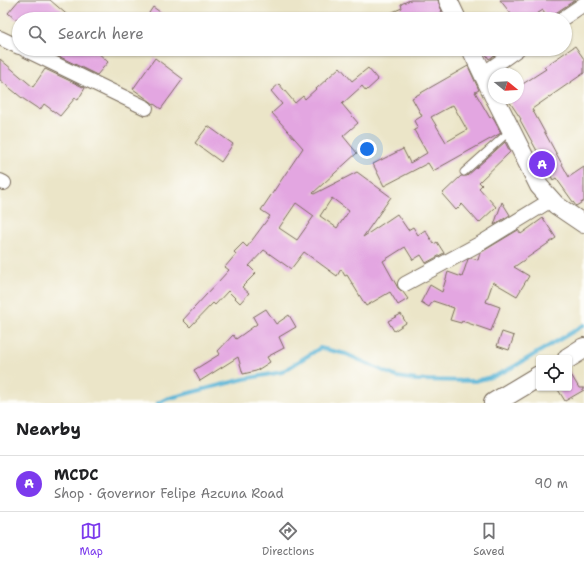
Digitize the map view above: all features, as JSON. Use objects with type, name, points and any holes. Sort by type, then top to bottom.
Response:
[{"type":"main road","points":[[572,356],[584,348]]},
{"type":"main road","points":[[494,403],[536,378]]},
{"type":"street","points":[[448,0],[454,12]]},
{"type":"street","points":[[572,12],[584,4]]},
{"type":"street","points":[[0,38],[12,44]]},
{"type":"street","points":[[38,56],[146,108]]},
{"type":"street","points":[[474,56],[488,84]]},
{"type":"street","points":[[483,74],[508,56]]},
{"type":"street","points":[[498,104],[539,186],[551,200],[584,224]]},
{"type":"street","points":[[405,284],[480,243],[551,200]]},
{"type":"lane","points":[[464,172],[511,130]]},
{"type":"building","points":[[19,0],[50,0],[64,12],[12,12],[12,16],[8,13]]},
{"type":"building","points":[[410,0],[438,0],[442,12],[393,12],[402,8],[401,4]]},
{"type":"building","points":[[500,0],[575,0],[557,12],[544,12],[543,10],[540,12],[509,12]]},
{"type":"building","points":[[153,7],[160,12],[150,12]]},
{"type":"building","points":[[575,46],[584,59],[584,73],[532,109],[569,177],[584,167],[584,201],[576,206],[556,178],[553,180],[520,120],[521,119],[511,104],[524,104],[524,83],[546,69],[544,67],[560,56],[572,56],[572,48]]},
{"type":"building","points":[[58,56],[102,56],[108,62],[97,75]]},
{"type":"building","points":[[155,58],[183,79],[161,109],[133,89]]},
{"type":"building","points":[[0,59],[33,87],[45,69],[85,88],[78,100],[75,98],[60,116],[44,104],[40,110],[0,80]]},
{"type":"building","points":[[468,66],[479,90],[475,92],[490,118],[492,116],[501,133],[433,171],[428,163],[384,186],[373,164],[403,149],[410,163],[427,153],[414,130],[418,128],[414,121],[422,116],[412,98]],"holes":[[[453,105],[467,130],[446,142],[431,117]]]},
{"type":"building","points":[[340,67],[352,81],[368,68],[378,80],[366,91],[362,86],[342,104],[358,123],[343,136],[357,153],[313,193],[314,194],[357,172],[391,197],[363,237],[397,214],[408,230],[413,227],[418,235],[425,230],[434,244],[437,242],[444,253],[426,263],[421,255],[413,260],[405,247],[383,261],[398,288],[408,299],[398,305],[390,292],[366,306],[347,275],[345,276],[341,269],[337,276],[304,252],[291,269],[264,250],[249,266],[256,273],[242,287],[249,293],[240,303],[228,291],[215,305],[213,303],[190,327],[183,320],[229,270],[225,267],[236,254],[234,252],[243,243],[247,247],[270,216],[261,210],[303,148],[272,113],[282,104],[271,91],[279,84],[295,103],[303,96],[305,99]],"holes":[[[332,198],[349,211],[337,228],[320,216]],[[296,203],[314,216],[297,240],[279,228]]]},
{"type":"building","points":[[208,126],[233,144],[221,162],[195,143]]},
{"type":"building","points":[[505,142],[510,152],[479,182],[482,185],[479,188],[496,207],[479,223],[462,204],[456,210],[442,194],[461,176],[467,176]]},
{"type":"building","points":[[502,202],[510,215],[494,225]]},
{"type":"building","points":[[543,218],[556,238],[514,267],[529,276],[517,296],[493,282],[486,302],[500,307],[491,331],[462,321],[461,323],[450,320],[454,308],[433,301],[429,307],[421,302],[430,285],[442,292],[448,272],[462,277],[468,259],[471,258],[478,260],[480,253],[518,230],[521,234]]},
{"type":"building","points":[[266,309],[276,324],[289,315],[296,327],[279,337],[284,348],[267,357],[270,362],[256,371],[243,374],[238,357],[200,381],[194,370],[220,354],[218,351],[233,335],[236,339],[257,324],[253,317]]},
{"type":"building","points":[[401,314],[406,323],[394,331],[388,321]]},
{"type":"building","points":[[502,332],[514,336],[509,350],[497,346]]},
{"type":"building","points":[[572,376],[579,388],[584,388],[584,390],[565,401],[559,391],[572,391]]},
{"type":"waterway","points":[[158,403],[166,399],[244,379],[282,372],[320,348],[346,354],[397,377],[416,380],[475,381],[495,376],[515,366],[584,325]]},
{"type":"place","name":"MCDC","points":[[542,164]]}]
